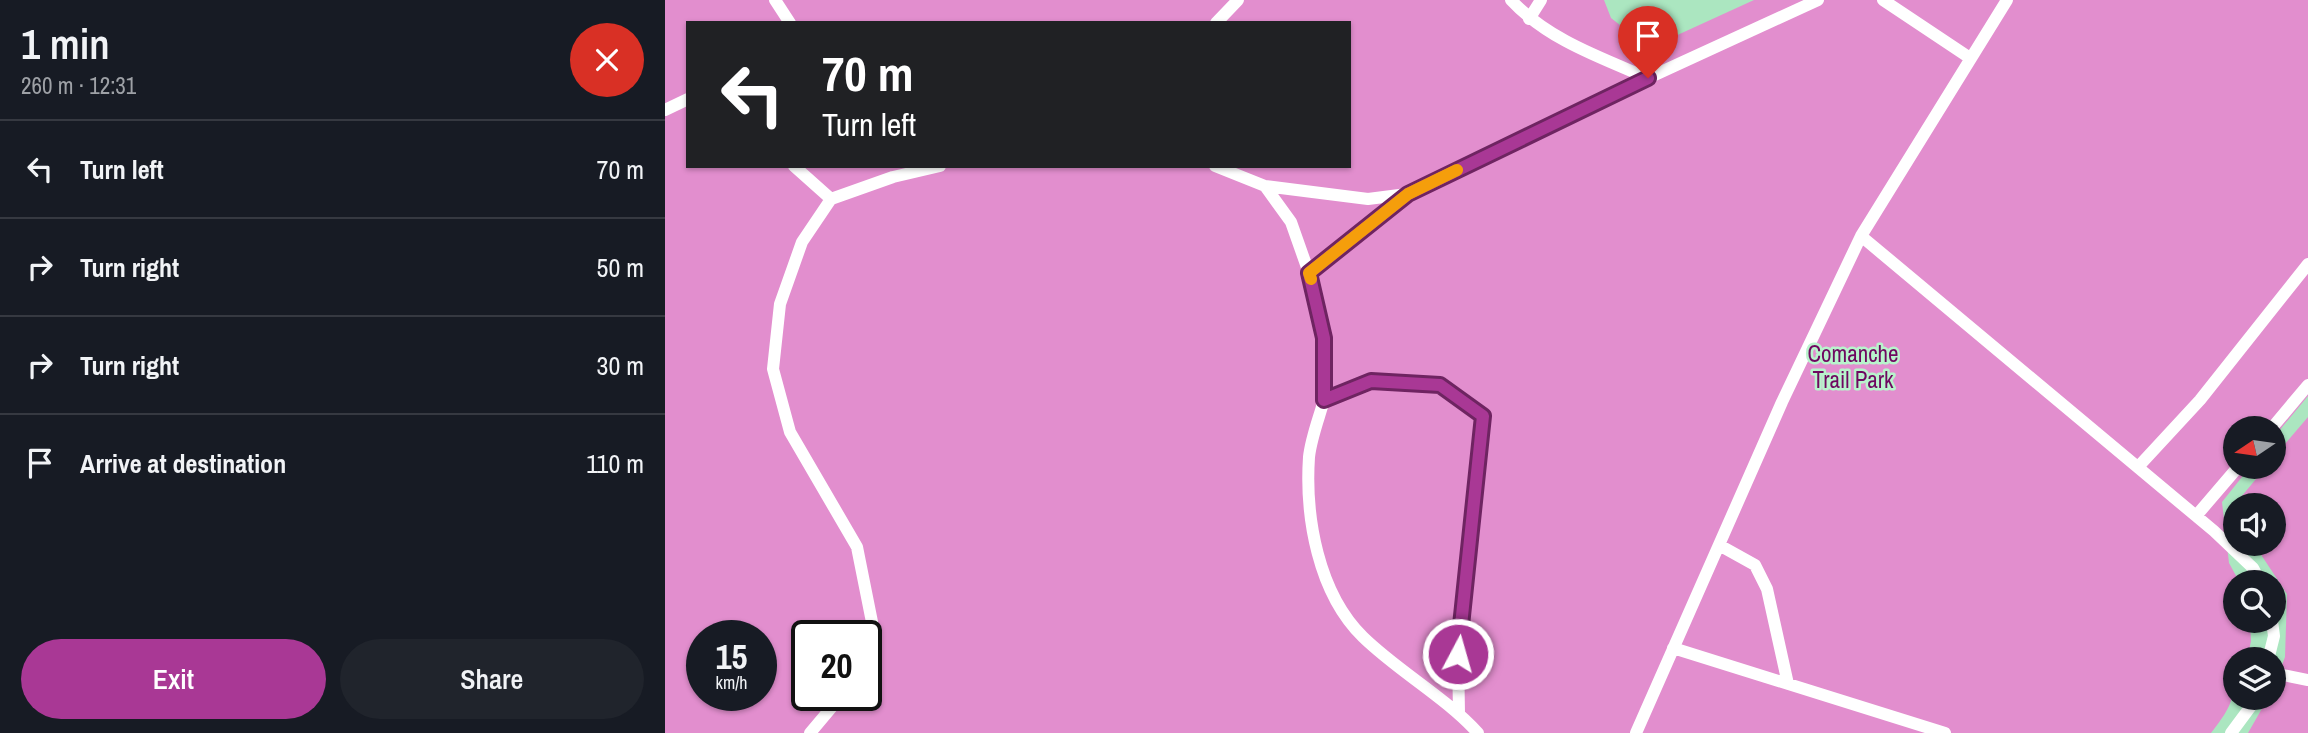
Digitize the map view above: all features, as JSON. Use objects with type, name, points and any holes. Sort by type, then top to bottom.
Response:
[{"type":"lane","points":[[775,0],[789,21]]},
{"type":"lane","points":[[1218,21],[1238,0]]},
{"type":"lane","points":[[1511,0],[1529,19],[1579,48],[1648,78]]},
{"type":"lane","points":[[1529,19],[1541,0]]},
{"type":"lane","points":[[1309,273],[1408,194],[1648,78],[1818,0]]},
{"type":"lane","points":[[1883,0],[1970,58]]},
{"type":"lane","points":[[1636,733],[1861,236],[2007,0]]},
{"type":"lane","points":[[665,110],[686,100]]},
{"type":"lane","points":[[796,168],[831,199]]},
{"type":"lane","points":[[872,620],[857,547],[790,432],[773,369],[780,304],[802,242],[831,199],[893,177],[931,168]]},
{"type":"lane","points":[[1221,168],[1265,186],[1369,199],[1408,194]]},
{"type":"lane","points":[[1265,186],[1291,222],[1309,273],[1324,338],[1324,400],[1310,455],[1310,512],[1318,554],[1335,597],[1362,636],[1459,713],[1478,733]]},
{"type":"lane","points":[[1861,236],[2196,516],[2254,570]]},
{"type":"lane","points":[[2138,467],[2200,400],[2308,264]]},
{"type":"lane","points":[[1324,400],[1371,381],[1440,385],[1483,416],[1458,654],[1459,713]]},
{"type":"lane","points":[[2282,416],[2308,385]]},
{"type":"lane","points":[[2196,516],[2227,480]]},
{"type":"lane","points":[[1719,545],[1755,565],[1767,589],[1789,684]]},
{"type":"lane","points":[[1673,648],[1945,733]]},
{"type":"lane","points":[[2286,676],[2308,680]]},
{"type":"lane","points":[[2231,733],[2248,710]]},
{"type":"lane","points":[[810,733],[829,711]]},
{"type":"green space","name":"Comanche Trail Park","points":[[665,0],[1604,0],[1611,18],[1649,48],[1754,0],[2308,0],[2308,396],[2286,422],[2286,416],[2223,416],[2223,480],[2240,480],[2229,493],[2223,493],[2222,502],[2223,556],[2228,556],[2233,570],[2223,570],[2223,633],[2251,633],[2251,641],[2250,647],[2223,647],[2223,710],[2227,710],[2211,733],[665,733]]},
{"type":"green space","points":[[2308,417],[2308,733],[2248,733],[2261,710],[2286,710],[2286,570],[2271,570],[2262,556],[2286,556],[2286,493],[2244,493],[2255,480],[2286,479],[2286,443]]},
{"type":"slow traffic","points":[[1311,279],[1309,273],[1408,194],[1457,170]]},
{"type":"route","points":[[1458,654],[1483,416],[1440,385],[1371,381],[1324,400],[1324,338],[1309,273],[1408,194],[1648,78]]}]
